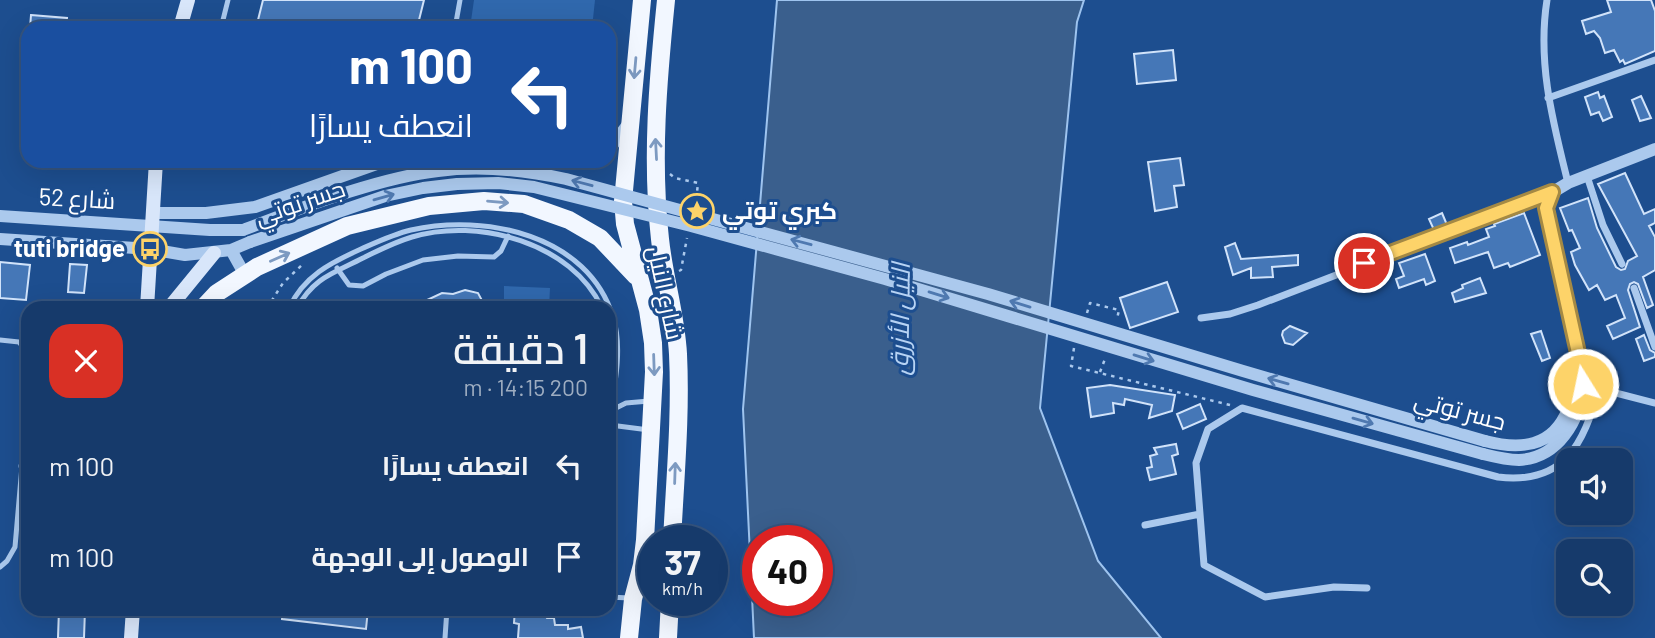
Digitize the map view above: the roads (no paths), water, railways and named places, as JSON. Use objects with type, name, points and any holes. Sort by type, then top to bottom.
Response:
[{"type":"main road","points":[[182,21],[188,0]]},
{"type":"main road","name":"شارع النيل","points":[[629,638],[632,599],[642,565],[653,401],[653,343],[642,282],[629,244],[623,201],[642,0]]},
{"type":"main road","name":"شارع النيل","points":[[666,0],[658,74],[655,140],[660,240],[676,321],[678,357],[673,525]]},
{"type":"main road","points":[[148,301],[156,168]]},
{"type":"main road","points":[[210,301],[217,293],[245,275],[347,226],[429,206],[484,201],[524,204],[569,220],[600,238],[642,282]]},
{"type":"main road","points":[[174,301],[214,253]]},
{"type":"main road","points":[[131,638],[133,616]]},
{"type":"main road","points":[[668,638],[669,616]]},
{"type":"street","points":[[1547,0],[1543,41],[1548,97],[1552,124],[1568,183]]},
{"type":"street","points":[[1548,97],[1655,60]]},
{"type":"street","points":[[616,140],[631,120]]},
{"type":"street","points":[[1200,318],[1218,316],[1258,304],[1552,192],[1568,183],[1655,149]]},
{"type":"street","points":[[153,219],[255,206],[365,168]]},
{"type":"street","name":"جسر توتي","points":[[153,219],[210,230],[243,230],[386,181],[412,175],[475,168],[528,172],[566,179],[888,265],[1484,447]]},
{"type":"street","points":[[1587,176],[1603,225],[1622,264]]},
{"type":"street","name":"جسر توتي","points":[[214,253],[230,250],[384,196],[457,184],[498,183],[534,187],[886,279],[1253,390],[1484,447],[1515,447],[1544,438],[1564,417],[1579,383],[1579,358],[1546,208],[1552,192]]},
{"type":"street","name":"شارع 52","points":[[0,216],[153,219]]},
{"type":"street","name":"شارع 52","points":[[0,239],[150,249],[185,255],[214,253]]},
{"type":"street","points":[[230,250],[245,275]]},
{"type":"street","points":[[1634,288],[1655,347]]},
{"type":"street","points":[[1579,383],[1655,403]]},
{"type":"street","points":[[1367,588],[1334,587],[1265,597],[1204,565],[1195,463],[1208,429],[1242,408],[1498,477],[1519,478],[1550,470],[1570,455],[1584,435],[1599,389]]},
{"type":"street","points":[[1145,525],[1200,514]]},
{"type":"lane","points":[[223,21],[228,0]]},
{"type":"lane","points":[[456,21],[460,0]]},
{"type":"lane","points":[[293,301],[305,282],[333,262],[395,235],[438,225],[466,224],[499,227],[539,239],[580,265],[597,284],[606,301]]},
{"type":"lane","points":[[302,301],[317,281],[414,236],[475,231],[508,236],[535,246],[574,270],[598,301]]},
{"type":"lane","points":[[333,262],[349,285],[363,286],[386,274],[424,261],[452,256],[494,257],[501,251],[508,236]]},
{"type":"lane","points":[[616,336],[616,376]]},
{"type":"lane","points":[[0,340],[21,344]]},
{"type":"lane","points":[[616,406],[653,401]]},
{"type":"lane","points":[[616,427],[651,430]]},
{"type":"lane","points":[[0,567],[15,547],[21,498]]},
{"type":"lane","points":[[616,598],[632,599]]},
{"type":"lane","points":[[445,638],[447,616]]},
{"type":"water","name":"النيل الأزرق","points":[[777,0],[1084,0],[1077,22],[1040,408],[1098,561],[1161,638],[754,638],[753,616],[833,616],[833,525],[749,525],[743,409]]},
{"type":"place","name":"كبري توتي","points":[[697,211]]},
{"type":"place","name":"tuti bridge","points":[[150,249]]}]
